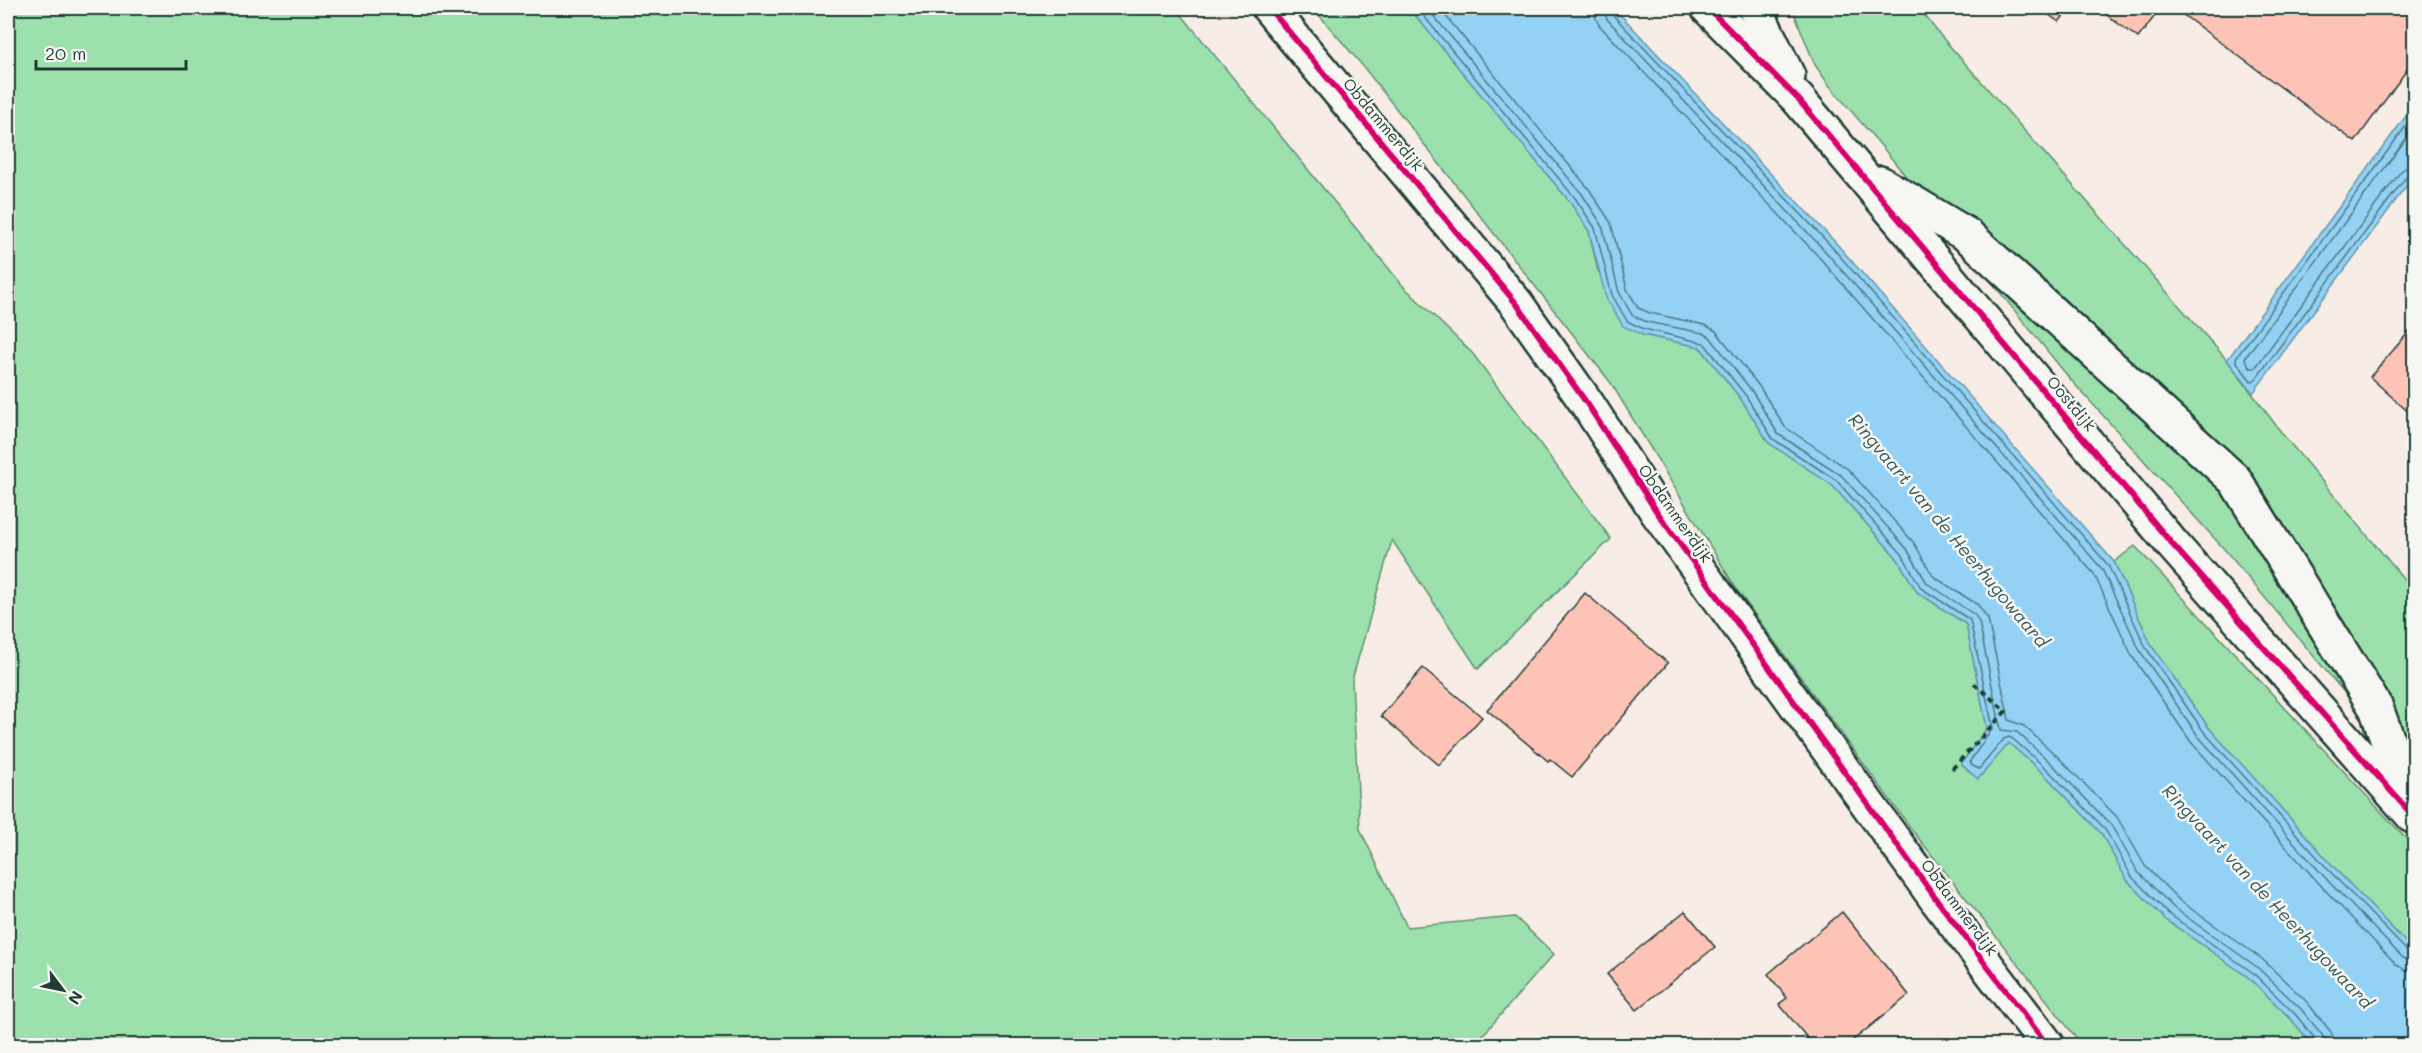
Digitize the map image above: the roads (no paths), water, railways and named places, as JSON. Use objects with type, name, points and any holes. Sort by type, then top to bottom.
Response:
[{"type":"street","name":"Obdammerdijk","points":[[1269,8],[1516,303],[1588,405],[1671,531],[1937,900],[2048,1046]]},
{"type":"street","name":"Oostdijk","points":[[1708,8],[1798,99],[2173,544],[2415,815]]},
{"type":"street","name":"Oostdijk","points":[[1755,8],[1798,99]]},
{"type":"street","points":[[1858,170],[1967,236],[2235,480],[2376,708],[2415,815]]},
{"type":"water","name":"Ringvaart van de Heerhugowaard","points":[[1409,8],[1614,8],[1835,242],[2114,562],[2151,645],[2209,728],[2341,875],[2414,951],[2414,1045],[2313,1045],[2290,1018],[2248,977],[2165,919],[2127,880],[2101,833],[2044,774],[2009,743],[1978,779],[1961,764],[1987,728],[1966,624],[1917,592],[1897,558],[1832,485],[1769,443],[1741,399],[1700,347],[1643,335],[1623,326],[1606,298],[1589,231],[1570,202]]},
{"type":"water","points":[[2414,105],[2414,176],[2253,393],[2227,360]]}]
